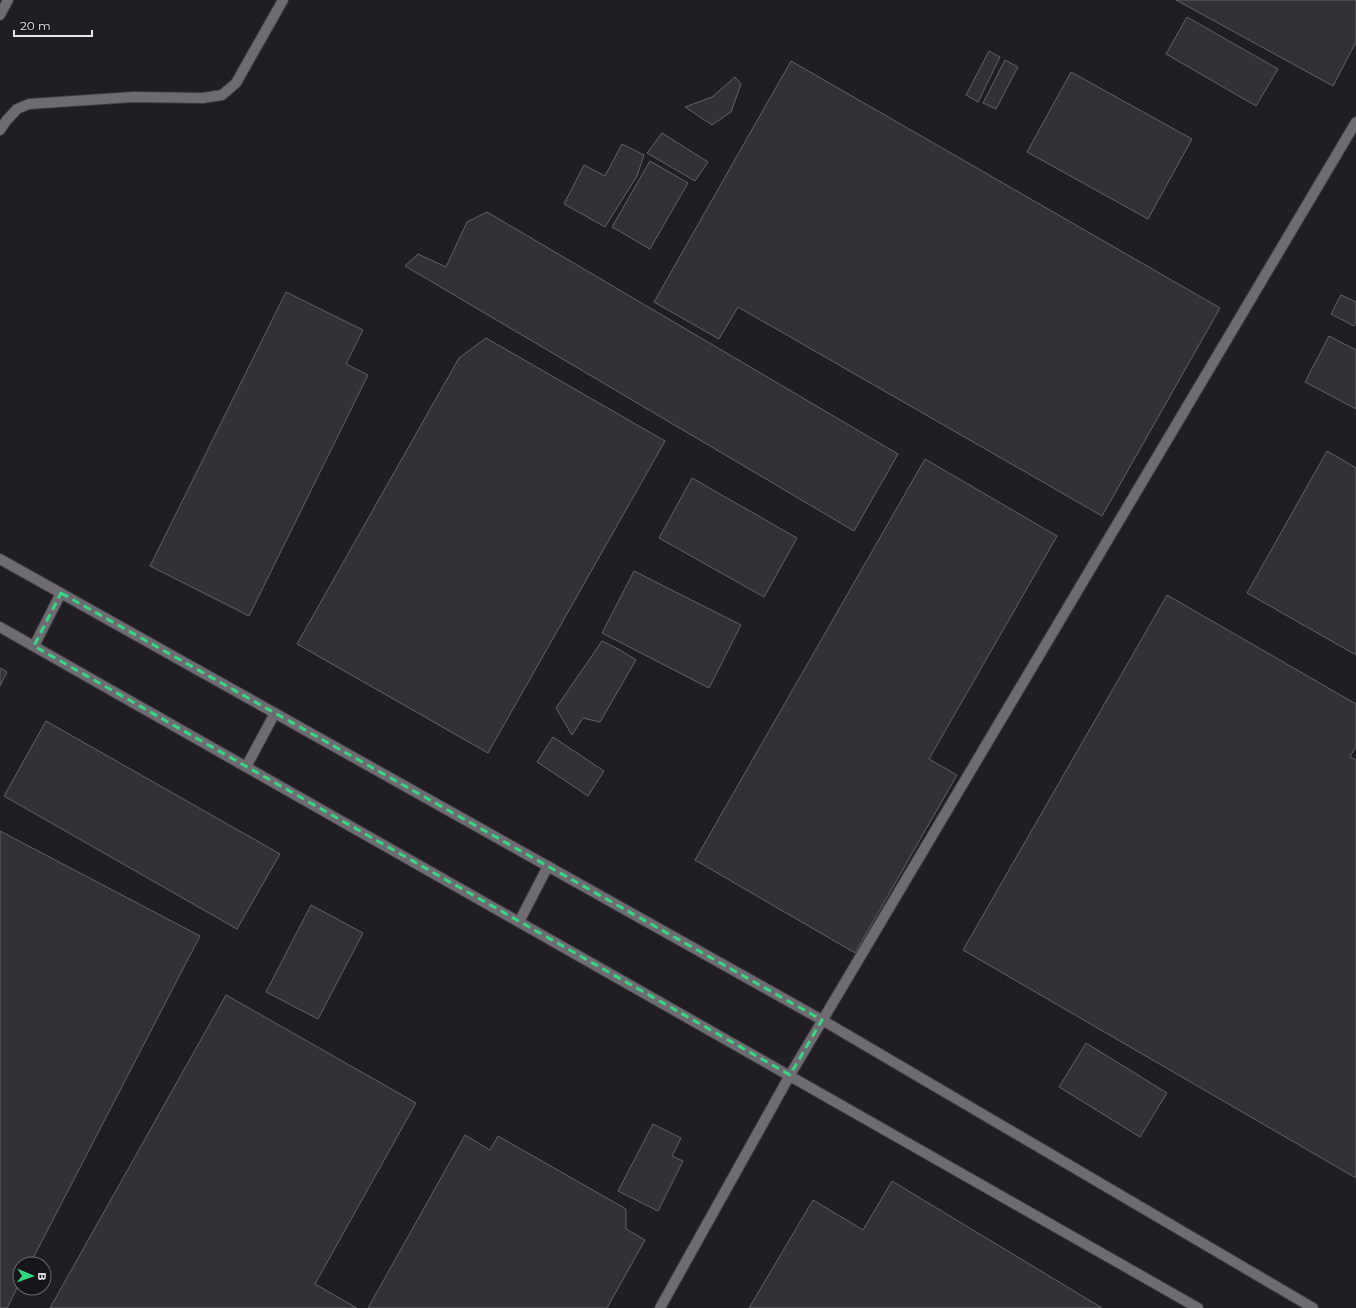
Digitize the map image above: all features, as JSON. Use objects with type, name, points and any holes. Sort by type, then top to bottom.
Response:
[{"type":"street","points":[[0,15],[8,0]]},
{"type":"street","points":[[0,130],[16,109],[29,104],[133,97],[203,98],[222,95],[236,83],[283,0]]},
{"type":"street","points":[[660,1308],[822,1020],[1356,122]]},
{"type":"street","points":[[0,559],[822,1020],[1313,1308]]},
{"type":"street","points":[[34,646],[61,593]]},
{"type":"street","points":[[0,627],[1198,1308]]},
{"type":"street","points":[[246,767],[275,713]]},
{"type":"street","points":[[519,922],[548,866]]},
{"type":"highlighted area","points":[[61,593],[822,1020],[790,1075],[34,646]]},
{"type":"building","points":[[1176,0],[1356,0],[1356,42],[1333,86]]},
{"type":"building","points":[[1187,17],[1278,69],[1256,106],[1166,54]]},
{"type":"building","points":[[989,51],[1000,57],[978,102],[966,95]]},
{"type":"building","points":[[1005,60],[1018,67],[996,109],[983,103]]},
{"type":"building","points":[[791,61],[1220,308],[1102,516],[738,307],[719,339],[654,302]]},
{"type":"building","points":[[1071,72],[1192,139],[1148,219],[1027,152]]},
{"type":"building","points":[[735,77],[741,84],[731,112],[712,125],[685,107],[712,97]]},
{"type":"building","points":[[662,133],[708,162],[695,181],[647,153]]},
{"type":"building","points":[[622,144],[644,155],[637,176],[605,227],[564,204],[584,165],[605,176]]},
{"type":"building","points":[[650,161],[688,183],[650,249],[612,227]]},
{"type":"building","points":[[487,212],[898,454],[854,531],[405,266],[418,254],[446,267],[467,222]]},
{"type":"building","points":[[286,292],[363,330],[346,364],[368,375],[249,616],[150,566]]},
{"type":"building","points":[[1341,295],[1356,302],[1356,322],[1354,326],[1331,314]]},
{"type":"building","points":[[1329,336],[1356,350],[1356,409],[1305,382]]},
{"type":"building","points":[[486,338],[665,441],[488,753],[297,644],[459,358]]},
{"type":"building","points":[[1327,451],[1356,468],[1356,655],[1247,593]]},
{"type":"building","points":[[925,459],[1057,536],[929,759],[957,775],[855,953],[695,860]]},
{"type":"building","points":[[692,478],[797,538],[764,597],[659,538]]},
{"type":"building","points":[[634,571],[741,625],[709,688],[602,633]]},
{"type":"building","points":[[1167,595],[1356,704],[1356,746],[1350,757],[1356,760],[1356,1178],[963,950]]},
{"type":"building","points":[[602,641],[636,660],[600,722],[583,718],[572,735],[556,708]]},
{"type":"building","points":[[0,668],[7,672],[0,686]]},
{"type":"building","points":[[46,721],[280,854],[237,929],[4,796]]},
{"type":"building","points":[[553,737],[604,771],[588,796],[537,762]]},
{"type":"building","points":[[0,831],[200,936],[34,1256],[12,1256],[13,1296],[7,1308],[0,1308]]},
{"type":"building","points":[[311,905],[363,933],[318,1019],[266,992]]},
{"type":"building","points":[[226,995],[416,1103],[315,1284],[357,1308],[50,1308]]},
{"type":"building","points":[[1086,1043],[1167,1093],[1140,1137],[1059,1087]]},
{"type":"building","points":[[653,1124],[681,1138],[672,1156],[683,1161],[658,1211],[618,1191]]},
{"type":"building","points":[[465,1135],[490,1150],[498,1136],[626,1209],[626,1229],[645,1240],[607,1308],[368,1308]]},
{"type":"building","points":[[892,1181],[1102,1308],[749,1308],[813,1200],[863,1230]]}]
